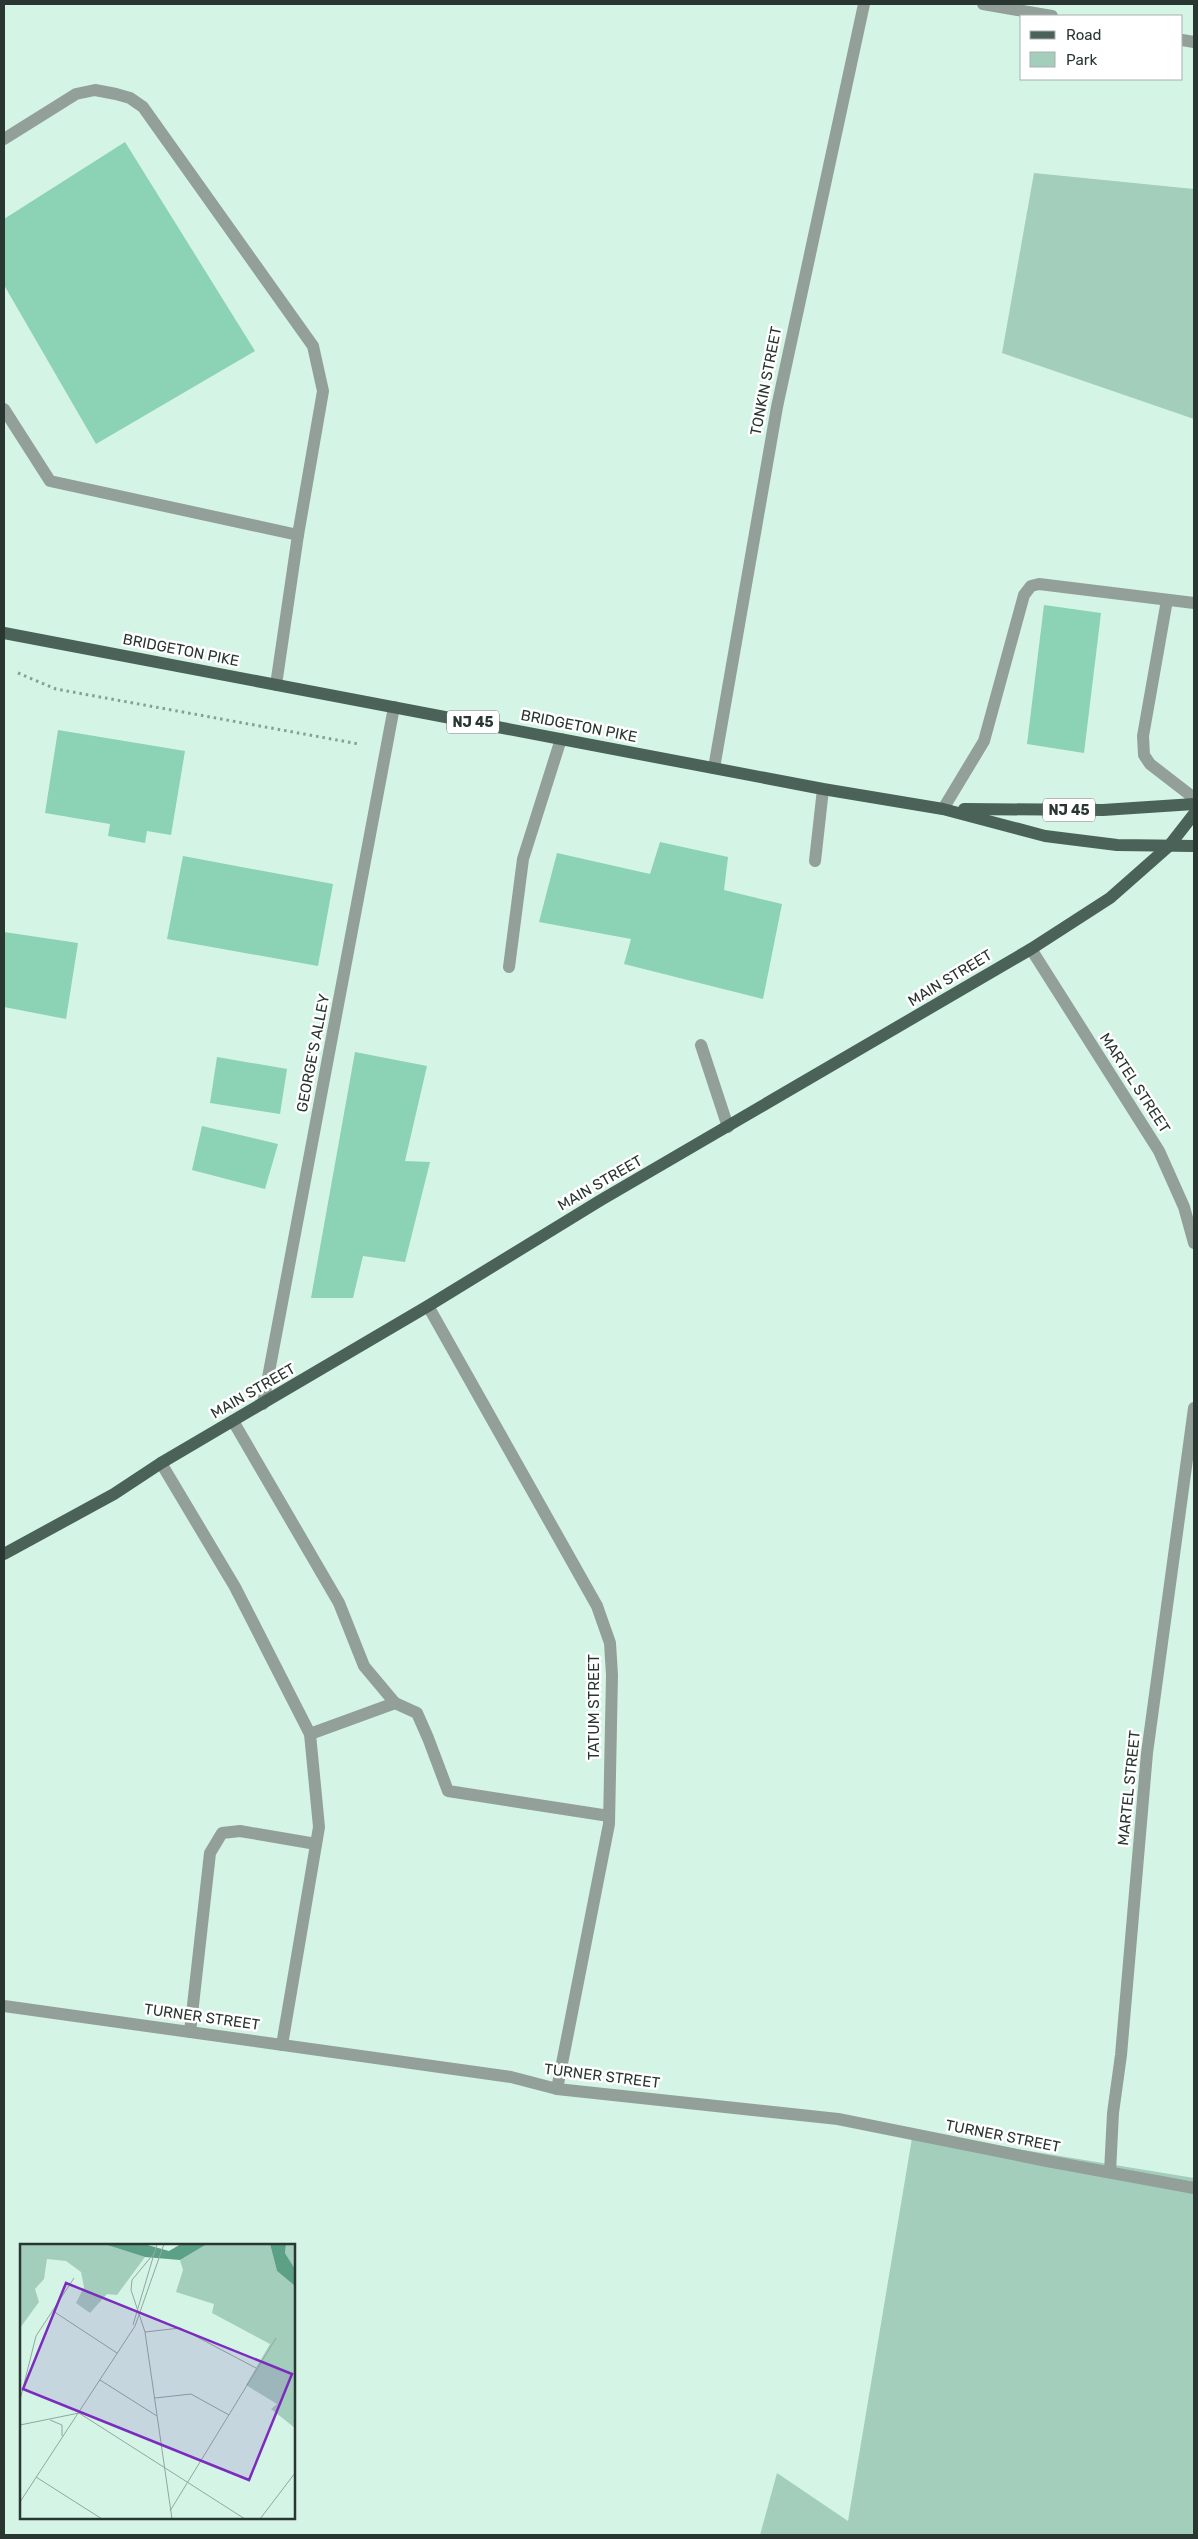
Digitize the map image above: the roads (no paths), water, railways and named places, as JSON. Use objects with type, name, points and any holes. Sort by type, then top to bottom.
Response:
[{"type":"main road","name":"BRIDGETON PIKE","points":[[4,633],[823,789],[943,809],[1045,836],[1117,845],[1169,846]]},
{"type":"main road","name":"BRIDGETON PIKE","points":[[943,809],[1103,810],[1194,804]]},
{"type":"main road","name":"MAIN STREET","points":[[4,1554],[114,1494],[161,1462],[428,1306],[601,1200],[728,1128],[1031,949],[1110,898],[1169,846],[1194,814]]},
{"type":"main road","name":"NJ 45","points":[[1169,846],[1194,846]]},
{"type":"street","name":"TONKIN STREET","points":[[714,768],[777,407],[864,4]]},
{"type":"street","points":[[983,4],[1046,15]]},
{"type":"street","points":[[4,139],[76,94],[95,90],[130,98],[143,107],[313,346],[323,391],[298,535],[276,685]]},
{"type":"street","points":[[4,409],[50,481],[298,535]]},
{"type":"street","points":[[943,809],[984,741],[1024,595],[1031,586],[1039,584],[1194,603]]},
{"type":"street","points":[[1168,600],[1143,736],[1144,755],[1150,764],[1194,798]]},
{"type":"street","name":"GEORGE'S ALLEY","points":[[263,1404],[394,707]]},
{"type":"street","points":[[509,966],[523,859],[561,739]]},
{"type":"street","points":[[815,860],[823,789]]},
{"type":"street","name":"MARTEL STREET","points":[[1031,949],[1159,1151],[1184,1208],[1194,1243]]},
{"type":"street","points":[[701,1045],[728,1128]]},
{"type":"street","name":"TATUM STREET","points":[[428,1306],[597,1606],[610,1643],[612,1675],[609,1816],[557,2089]]},
{"type":"street","name":"MARTEL STREET","points":[[1110,2172],[1113,2112],[1121,2055],[1148,1753],[1194,1408]]},
{"type":"street","points":[[233,1421],[339,1603],[364,1666],[395,1703],[416,1713],[428,1738],[448,1791],[609,1816]]},
{"type":"street","points":[[161,1462],[235,1588],[310,1734],[319,1827],[282,2045]]},
{"type":"street","points":[[310,1734],[395,1703]]},
{"type":"street","points":[[190,2032],[210,1854],[222,1833],[240,1831],[316,1844]]},
{"type":"street","name":"TURNER STREET","points":[[4,2006],[511,2077],[557,2089],[838,2118],[1194,2188]]}]
